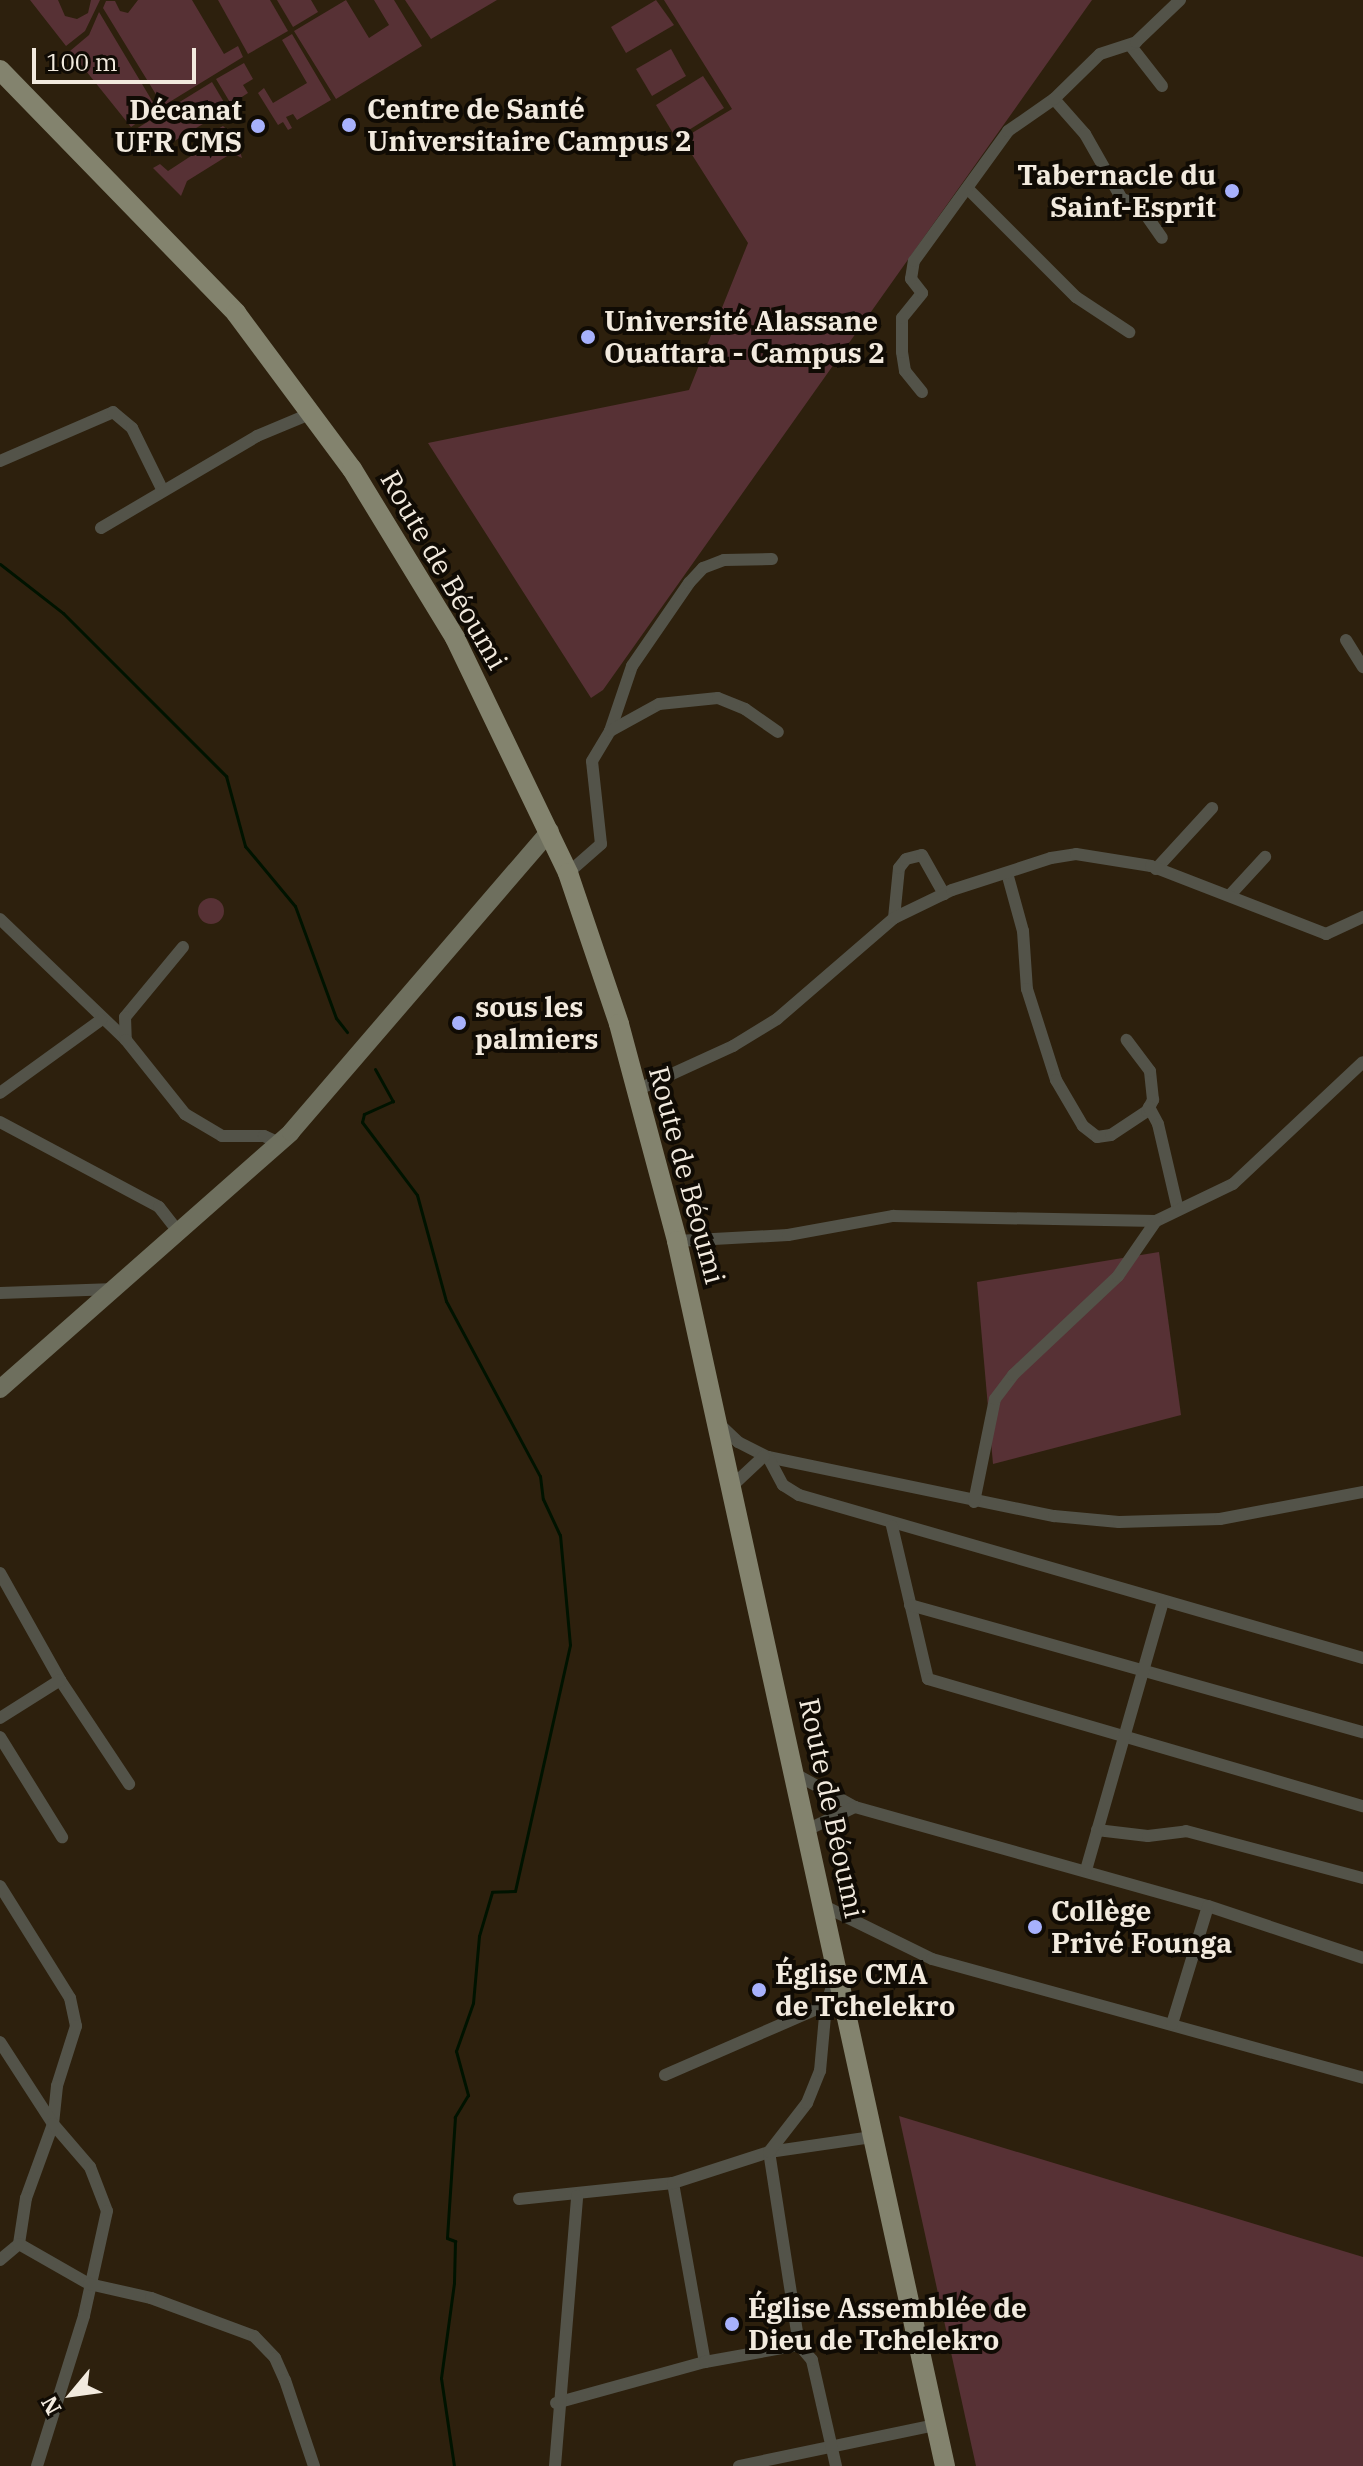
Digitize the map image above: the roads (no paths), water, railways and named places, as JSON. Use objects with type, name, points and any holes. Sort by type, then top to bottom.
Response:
[{"type":"main road","name":"Route de Béoumi","points":[[0,70],[236,313],[312,413],[440,612],[568,873],[637,1090],[677,1241],[809,1829],[872,2137],[945,2466]]},
{"type":"main road","points":[[0,1389],[118,1289],[280,1143],[550,831]]},
{"type":"street","points":[[922,392],[905,371],[902,352],[902,318],[922,293],[910,272],[999,139],[1054,99],[1100,54],[1130,45],[1180,0]]},
{"type":"street","points":[[1130,45],[1162,86]]},
{"type":"street","points":[[1054,99],[1085,134],[1122,199],[1139,205],[1162,238]]},
{"type":"street","points":[[968,189],[1076,297],[1129,332]]},
{"type":"street","points":[[0,461],[113,412],[132,428],[162,489]]},
{"type":"street","points":[[101,528],[162,489],[257,436],[312,413]]},
{"type":"street","points":[[568,873],[601,844],[592,761],[610,731],[632,666],[689,583],[703,568],[724,560],[772,559]]},
{"type":"street","points":[[1346,640],[1363,667]]},
{"type":"street","points":[[610,731],[659,704],[718,698],[745,709],[778,732]]},
{"type":"street","points":[[1156,869],[1212,808]]},
{"type":"street","points":[[637,1090],[733,1046],[777,1019],[894,918],[944,894],[1076,854],[1156,869],[1326,934],[1363,917]]},
{"type":"street","points":[[894,918],[899,868],[906,859],[922,855],[944,894]]},
{"type":"street","points":[[1230,895],[1265,857]]},
{"type":"street","points":[[1007,873],[1023,931],[1027,989],[1056,1080],[1068,1102],[1083,1126],[1097,1137],[1111,1135],[1149,1107]]},
{"type":"street","points":[[3,926],[126,1040],[185,1114],[222,1136],[264,1136],[280,1143]]},
{"type":"street","points":[[126,1040],[125,1017],[183,947]]},
{"type":"street","points":[[0,1093],[101,1020]]},
{"type":"street","points":[[1127,1040],[1150,1071],[1149,1107],[1158,1124],[1178,1210]]},
{"type":"street","points":[[677,1241],[788,1235],[893,1216],[1156,1221],[1233,1184],[1363,1062]]},
{"type":"street","points":[[0,1122],[159,1207],[180,1234]]},
{"type":"street","points":[[974,1502],[995,1399],[1013,1375],[1118,1276],[1156,1221]]},
{"type":"street","points":[[0,1293],[118,1289]]},
{"type":"street","points":[[720,1425],[766,1457],[1054,1516],[1220,1519],[1363,1492]]},
{"type":"street","points":[[733,1485],[766,1457]]},
{"type":"street","points":[[766,1457],[783,1485],[799,1495],[892,1526],[1363,1658]]},
{"type":"street","points":[[892,1526],[928,1679],[1363,1806]]},
{"type":"street","points":[[0,1573],[60,1680],[129,1784]]},
{"type":"street","points":[[1086,1870],[1163,1601]]},
{"type":"street","points":[[910,1605],[1363,1732]]},
{"type":"street","points":[[0,1718],[60,1680]]},
{"type":"street","points":[[0,1737],[62,1837]]},
{"type":"street","points":[[797,1775],[855,1807],[1208,1906],[1363,1958]]},
{"type":"street","points":[[809,1829],[855,1807]]},
{"type":"street","points":[[1097,1830],[1148,1836],[1186,1831],[1363,1878]]},
{"type":"street","points":[[0,1886],[70,1998],[76,2026],[57,2086],[53,2124],[26,2198],[19,2244],[0,2260]]},
{"type":"street","points":[[824,1906],[932,1959],[1363,2078]]},
{"type":"street","points":[[1172,2024],[1208,1906]]},
{"type":"street","points":[[836,2466],[812,2360],[799,2345],[769,2152],[807,2103],[820,2071],[826,2005],[837,1971]]},
{"type":"street","points":[[665,2075],[826,2005]]},
{"type":"street","points":[[0,2042],[53,2124],[90,2167],[107,2211],[37,2466]]},
{"type":"street","points":[[519,2199],[577,2196],[673,2183],[769,2152],[872,2137]]},
{"type":"street","points":[[673,2183],[705,2362]]},
{"type":"street","points":[[555,2466],[556,2403],[577,2196]]},
{"type":"street","points":[[19,2244],[89,2284],[151,2298],[254,2336],[275,2358],[314,2466]]},
{"type":"street","points":[[556,2403],[705,2362],[799,2345]]},
{"type":"street","points":[[739,2466],[936,2425]]},
{"type":"waterway","points":[[0,564],[63,613],[226,776],[245,846],[295,906],[336,1018],[347,1032]]},
{"type":"waterway","points":[[375,1069],[393,1101],[364,1114],[362,1122],[417,1195],[446,1301],[540,1476],[543,1499],[560,1535],[570,1645],[515,1891],[492,1892],[479,1936],[473,2003],[456,2051],[468,2095],[455,2117],[447,2238],[455,2241],[454,2283],[441,2378],[454,2466]]},
{"type":"place","name":"Centre de Santé Universitaire Campus 2","points":[[349,125]]},
{"type":"place","name":"Décanat UFR CMS","points":[[258,126]]},
{"type":"place","name":"Tabernacle du Saint-Esprit","points":[[1232,191]]},
{"type":"place","name":"Université Alassane Ouattara - Campus 2","points":[[588,337]]},
{"type":"place","name":"sous les palmiers","points":[[459,1023]]},
{"type":"place","name":"Collège Privé Founga","points":[[1035,1927]]},
{"type":"place","name":"Église CMA de Tchelekro","points":[[759,1990]]},
{"type":"place","name":"Église Assemblée de Dieu de Tchelekro","points":[[732,2324]]}]
